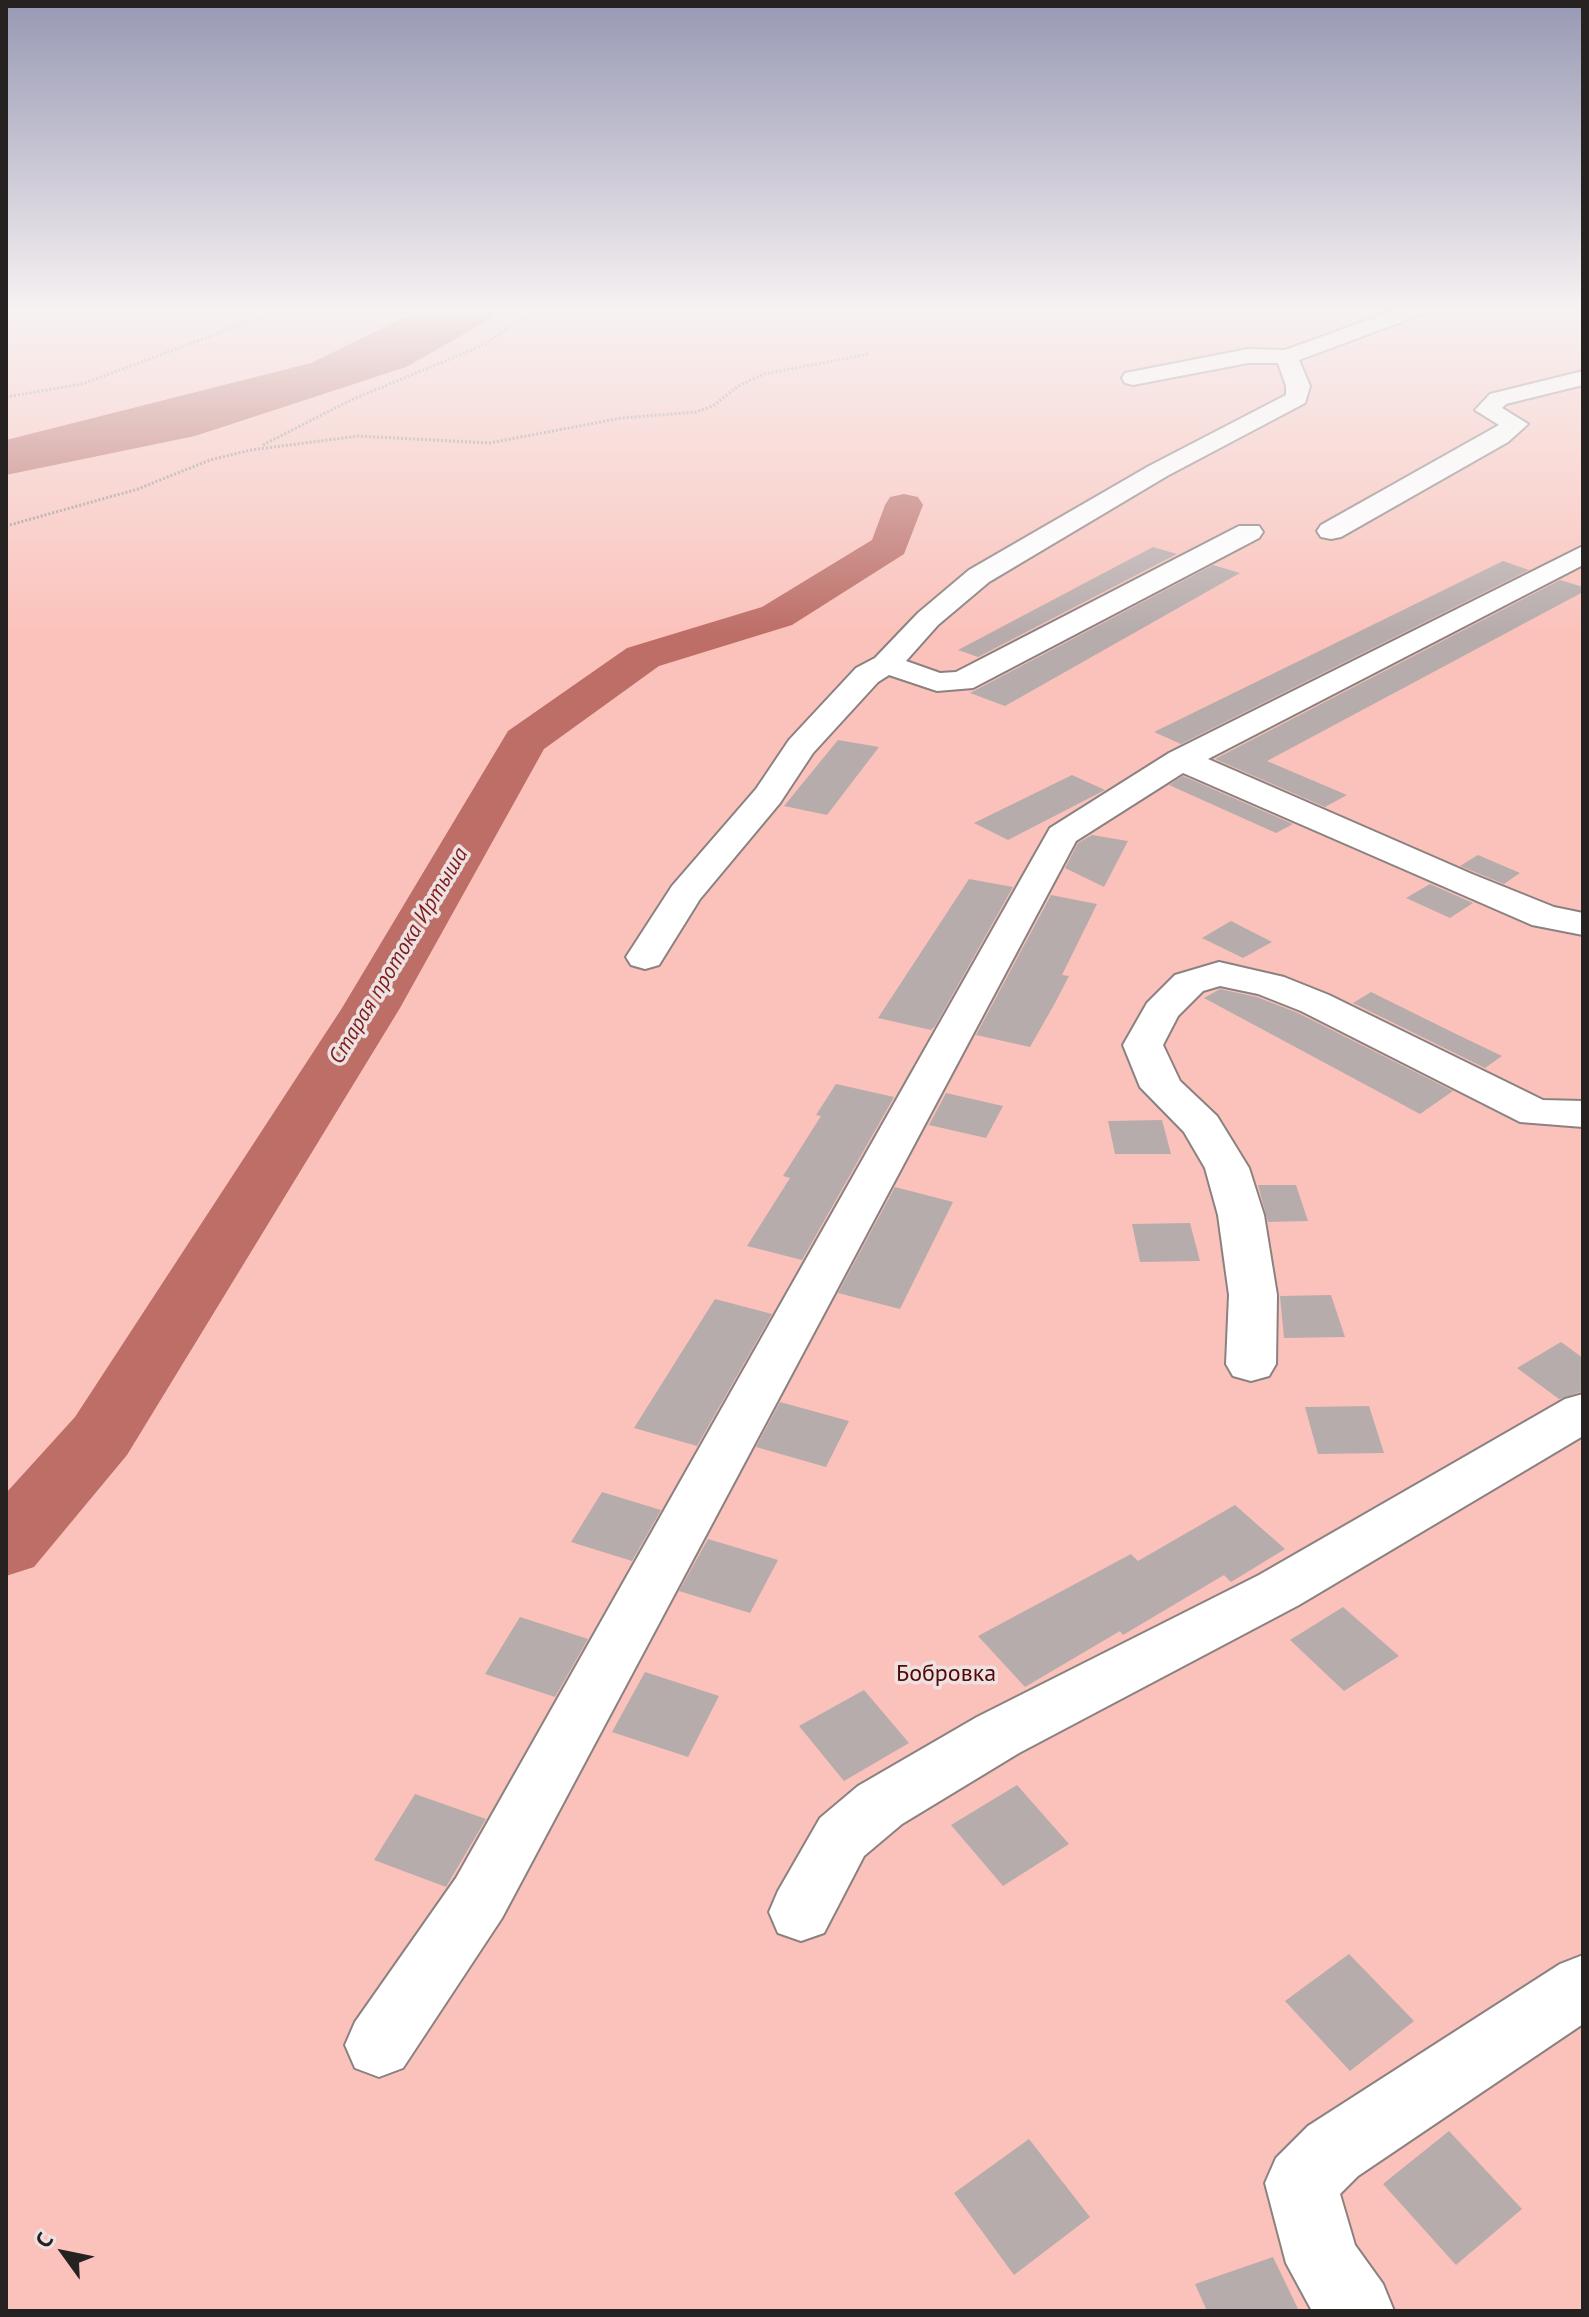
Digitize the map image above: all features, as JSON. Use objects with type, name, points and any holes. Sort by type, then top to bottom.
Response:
[{"type":"street","points":[[645,957],[685,894],[768,796],[801,747],[867,675],[886,664],[928,619],[979,576],[1145,479],[1263,416]]},
{"type":"street","points":[[1331,531],[1499,437],[1516,424],[1500,416]]},
{"type":"street","points":[[886,664],[937,682],[962,681],[1249,532]]},
{"type":"street","points":[[379,2045],[479,1898],[1062,835],[1181,760],[1583,554]]},
{"type":"street","points":[[1181,760],[1473,888],[1545,917],[1583,924]]},
{"type":"street","points":[[1251,1364],[1253,1295],[1241,1215],[1227,1168],[1202,1125],[1161,1087],[1143,1045],[1161,1011],[1189,983],[1219,974],[1270,985],[1315,1003],[1535,1113],[1583,1114]]},
{"type":"street","points":[[801,1912],[842,1837],[880,1805],[998,1735],[1279,1590],[1583,1412]]},
{"type":"street","points":[[1356,2311],[1323,2263],[1301,2183],[1333,2151],[1583,1986]]},
{"type":"path","points":[[251,450],[321,416]]},
{"type":"path","points":[[6,526],[138,489],[210,460],[251,450],[358,436],[489,443],[645,416]]},
{"type":"green space","name":"Бобровка","points":[[6,416],[1583,416],[1583,2311],[6,2311]]},
{"type":"shaded area","points":[[101,416],[256,416],[195,436],[6,475],[6,440]]},
{"type":"building","points":[[1153,547],[1177,554],[978,657],[958,650]]},
{"type":"building","points":[[1503,561],[1529,570],[1181,744],[1154,732]]},
{"type":"building","points":[[1213,565],[1240,573],[1005,706],[970,693]]},
{"type":"building","points":[[1560,580],[1583,587],[1583,592],[1267,761],[1347,795],[1325,807],[1215,759]]},
{"type":"building","points":[[838,740],[879,747],[827,815],[784,806]]},
{"type":"building","points":[[1072,775],[1105,790],[1008,840],[974,823]]},
{"type":"building","points":[[1183,776],[1293,824],[1276,833],[1169,785]]},
{"type":"building","points":[[1092,835],[1128,841],[1104,887],[1065,868],[1078,843]]},
{"type":"building","points":[[1478,855],[1520,873],[1504,884],[1460,866]]},
{"type":"building","points":[[969,879],[1013,887],[935,1026],[931,1030],[878,1018]]},
{"type":"building","points":[[1430,884],[1473,903],[1450,918],[1406,898]]},
{"type":"building","points":[[1051,895],[1097,904],[1062,975],[1069,976],[1055,1003],[1030,1047],[976,1035]]},
{"type":"building","points":[[1231,921],[1272,942],[1243,958],[1202,938]]},
{"type":"building","points":[[1220,989],[1257,997],[1298,1013],[1453,1091],[1420,1114],[1204,998]]},
{"type":"building","points":[[1371,992],[1502,1056],[1485,1068],[1353,1003]]},
{"type":"building","points":[[836,1084],[894,1097],[802,1260],[747,1246],[790,1178],[783,1176],[821,1116],[816,1115]]},
{"type":"building","points":[[946,1093],[1003,1106],[986,1138],[929,1125]]},
{"type":"building","points":[[1162,1120],[1171,1154],[1115,1154],[1108,1121]]},
{"type":"building","points":[[1258,1185],[1296,1185],[1308,1221],[1268,1222]]},
{"type":"building","points":[[895,1187],[953,1202],[900,1309],[838,1293]]},
{"type":"building","points":[[1190,1223],[1200,1261],[1140,1262],[1132,1224]]},
{"type":"building","points":[[1331,1295],[1345,1337],[1284,1338],[1280,1296]]},
{"type":"building","points":[[715,1299],[772,1314],[697,1446],[634,1428]]},
{"type":"building","points":[[1561,1342],[1583,1358],[1583,1391],[1559,1399],[1517,1368]]},
{"type":"building","points":[[780,1402],[849,1421],[826,1467],[756,1447]]},
{"type":"building","points":[[1369,1406],[1384,1453],[1318,1454],[1305,1407]]},
{"type":"building","points":[[602,1492],[661,1510],[632,1561],[571,1542]]},
{"type":"building","points":[[1235,1505],[1285,1549],[1231,1582],[1224,1575],[1123,1635],[1120,1631],[1025,1687],[978,1636],[1131,1554],[1138,1561]]},
{"type":"building","points":[[708,1539],[778,1560],[750,1613],[679,1591]]},
{"type":"building","points":[[1343,1607],[1399,1656],[1344,1691],[1290,1640]]},
{"type":"building","points":[[520,1617],[588,1639],[555,1697],[485,1674]]},
{"type":"building","points":[[645,1672],[719,1696],[688,1757],[612,1732]]},
{"type":"building","points":[[864,1690],[909,1743],[844,1781],[799,1726]]},
{"type":"building","points":[[1017,1785],[1069,1844],[1003,1886],[951,1825]]},
{"type":"building","points":[[415,1794],[486,1819],[446,1887],[374,1860]]},
{"type":"building","points":[[1349,1954],[1414,2021],[1350,2071],[1285,2001]]},
{"type":"building","points":[[1449,2131],[1522,2209],[1456,2265],[1383,2184]]},
{"type":"building","points":[[1029,2139],[1090,2217],[1014,2275],[954,2193]]},
{"type":"building","points":[[1273,2257],[1299,2311],[1207,2311],[1195,2284]]},
{"type":"waterway","name":"Старая протока Иртыша","points":[[6,1546],[101,1436],[371,1008],[525,741],[643,657],[777,616],[890,546],[904,505]]}]
